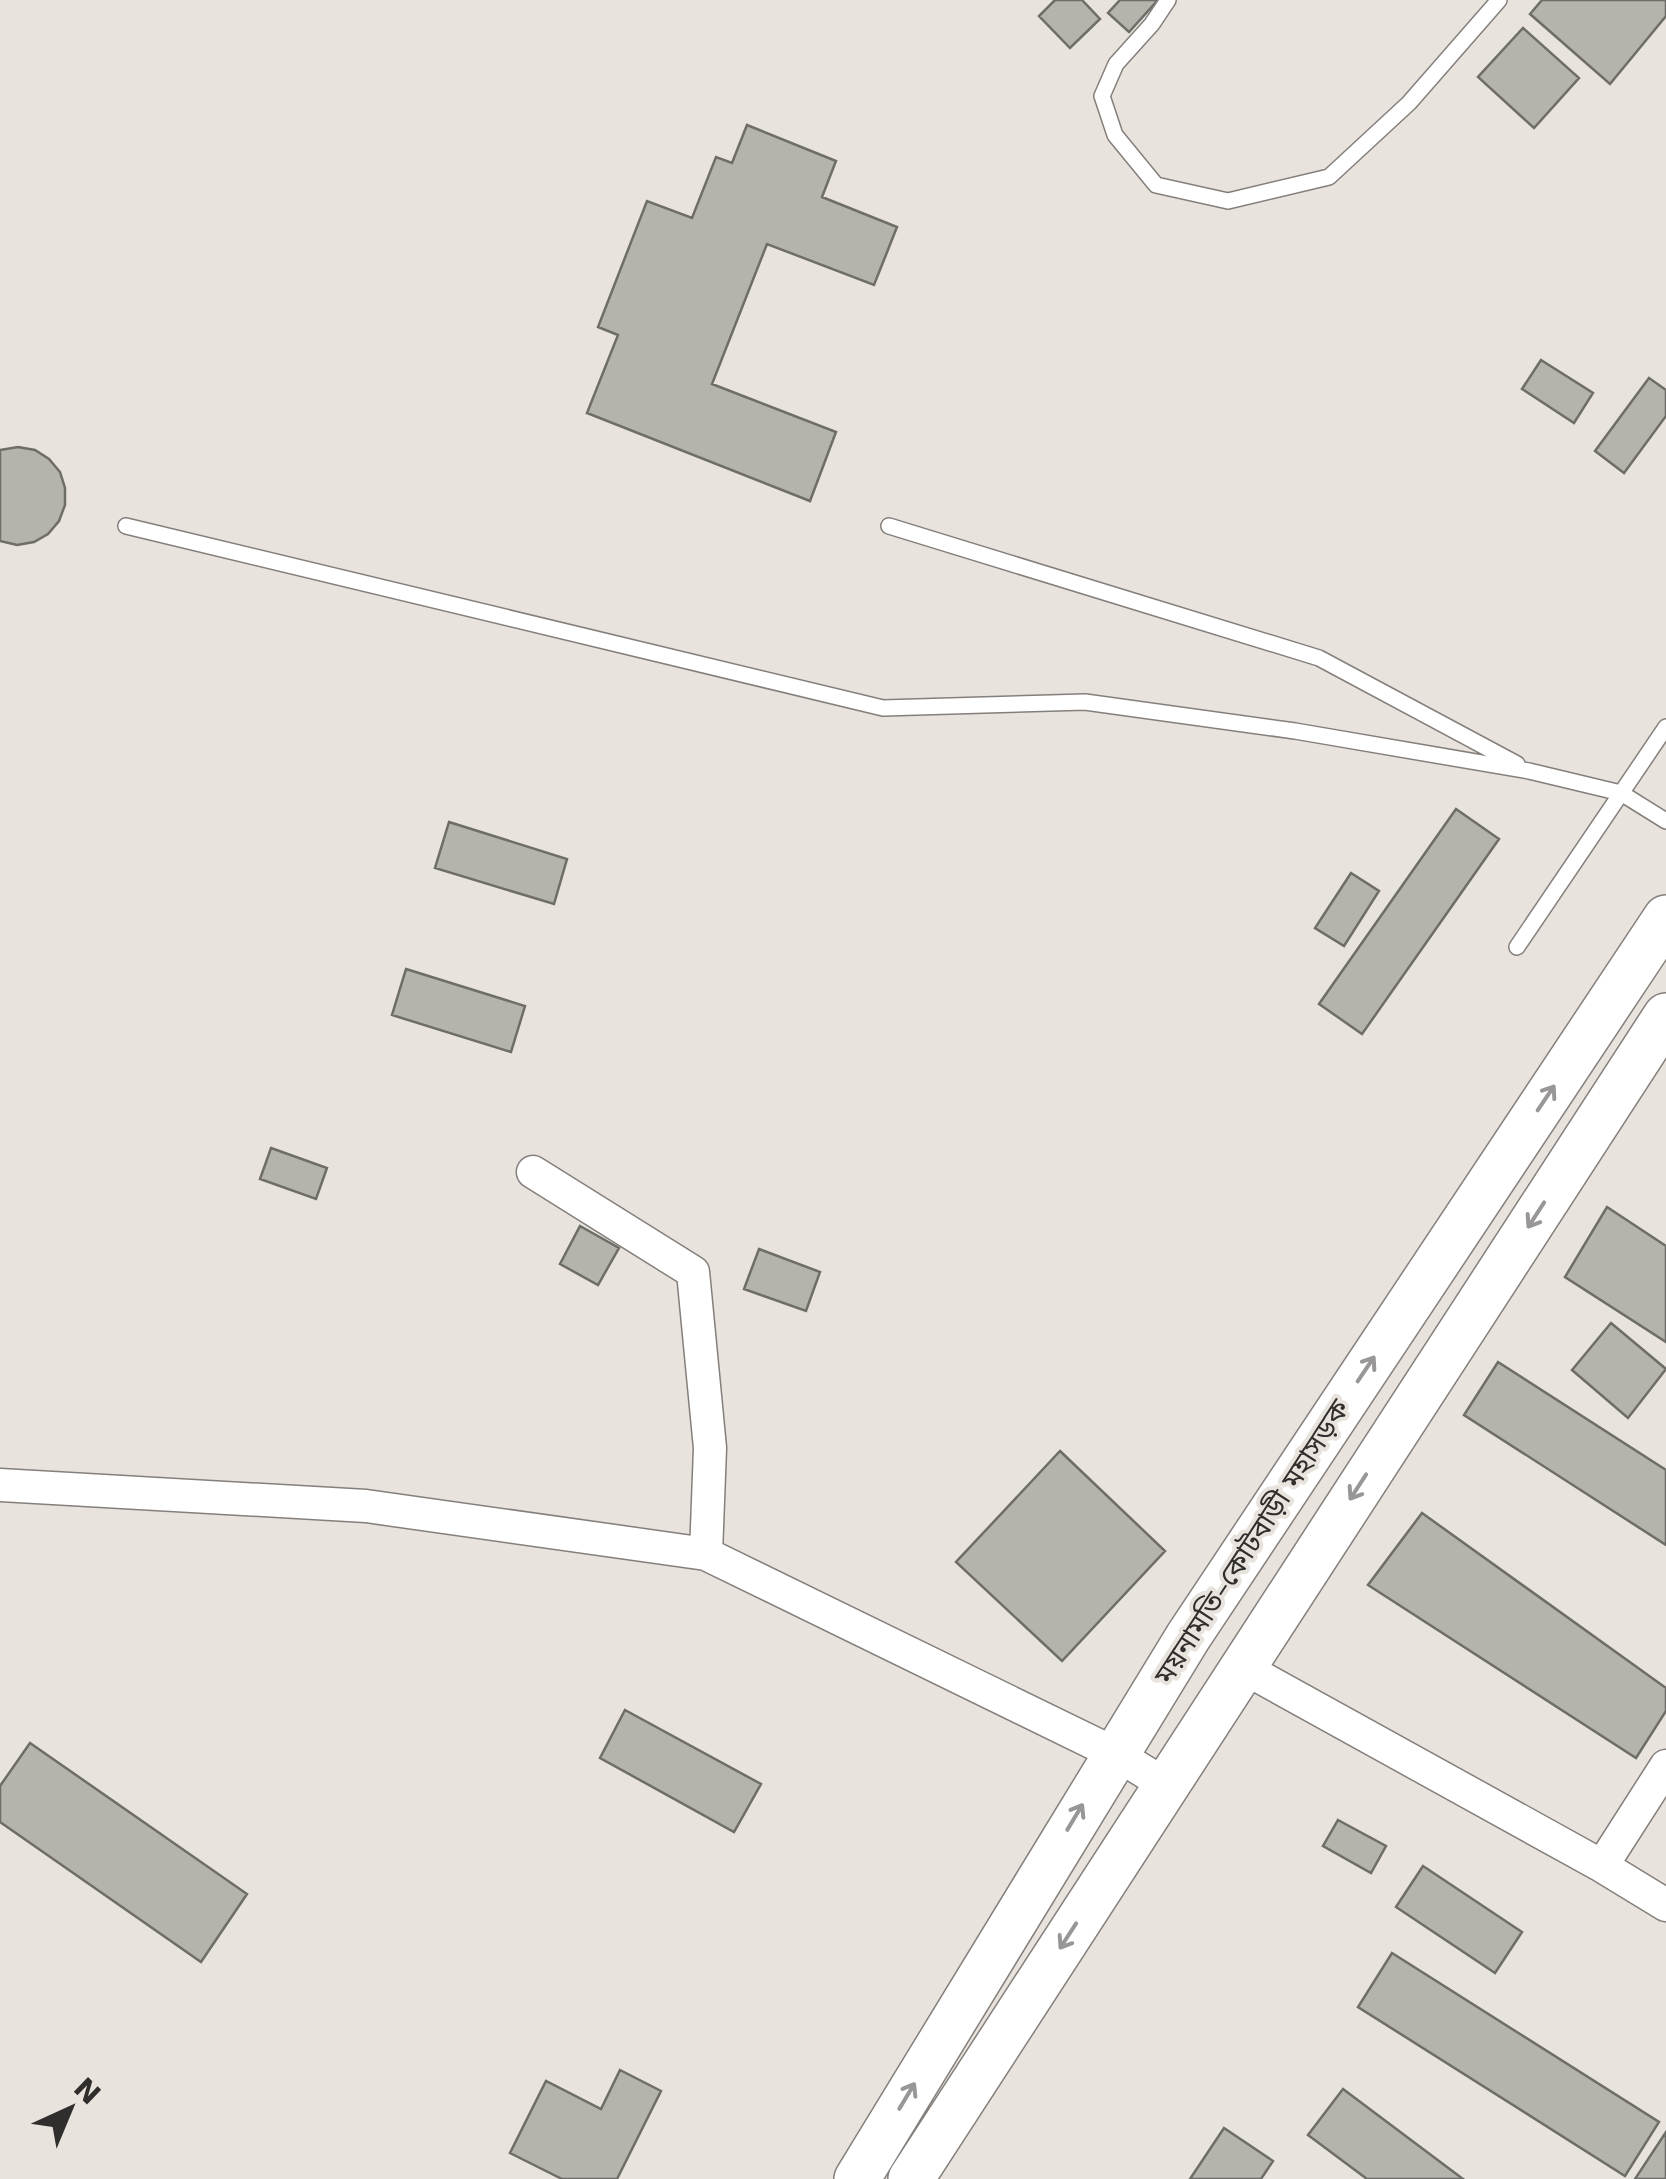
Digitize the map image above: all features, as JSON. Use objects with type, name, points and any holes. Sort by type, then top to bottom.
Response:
[{"type":"main road","name":"ময়নামতি–কোটবাড়ী মহাসড়ক","points":[[857,2179],[1188,1637],[1666,918]]},
{"type":"main road","points":[[911,2179],[1666,1016]]},
{"type":"street","points":[[533,1172],[693,1272],[710,1448],[706,1554]]},
{"type":"street","points":[[0,1485],[366,1506],[706,1554],[1114,1753],[1166,1786]]},
{"type":"street","points":[[1242,1667],[1602,1866],[1666,1906]]},
{"type":"street","points":[[1602,1866],[1666,1766]]},
{"type":"lane","points":[[1168,0],[1116,64],[1102,96],[1115,136],[1156,185],[1228,201],[1329,177],[1410,103],[1499,0]]},
{"type":"lane","points":[[126,526],[884,708],[1084,702],[1295,731],[1529,771],[1621,793],[1666,820]]},
{"type":"lane","points":[[889,526],[1319,658],[1529,771]]},
{"type":"lane","points":[[1517,947],[1666,727]]},
{"type":"building","points":[[1055,0],[1082,0],[1100,19],[1070,48],[1039,16]]},
{"type":"building","points":[[1120,0],[1158,0],[1129,32],[1108,13]]},
{"type":"building","points":[[1542,0],[1666,0],[1666,16],[1610,84],[1530,14]]},
{"type":"building","points":[[1523,28],[1579,78],[1534,128],[1478,77]]},
{"type":"building","points":[[747,125],[836,161],[822,197],[897,227],[874,285],[767,244],[712,384],[836,432],[810,501],[587,413],[618,335],[598,327],[647,201],[692,218],[716,157],[732,163]]},
{"type":"building","points":[[1541,360],[1593,393],[1574,423],[1522,389]]},
{"type":"building","points":[[1649,378],[1666,390],[1666,416],[1624,473],[1595,451]]},
{"type":"building","points":[[0,450],[35,450],[60,472],[65,505],[48,534],[17,545],[0,541]]},
{"type":"building","points":[[1456,809],[1499,839],[1362,1034],[1319,1004]]},
{"type":"building","points":[[449,822],[567,859],[554,904],[435,868]]},
{"type":"building","points":[[1351,873],[1379,891],[1344,946],[1315,928]]},
{"type":"building","points":[[406,969],[525,1006],[511,1052],[392,1015]]},
{"type":"building","points":[[271,1148],[327,1168],[316,1199],[260,1179]]},
{"type":"building","points":[[1607,1207],[1666,1246],[1666,1342],[1565,1277]]},
{"type":"building","points":[[580,1226],[619,1248],[598,1285],[560,1264]]},
{"type":"building","points":[[759,1249],[820,1272],[806,1311],[744,1289]]},
{"type":"building","points":[[1611,1323],[1666,1369],[1628,1418],[1572,1370]]},
{"type":"building","points":[[1498,1362],[1666,1470],[1666,1545],[1464,1415]]},
{"type":"building","points":[[1060,1451],[1165,1551],[1062,1661],[956,1562]]},
{"type":"building","points":[[1422,1513],[1666,1688],[1666,1711],[1636,1758],[1368,1585]]},
{"type":"building","points":[[625,1710],[761,1784],[734,1832],[600,1758]]},
{"type":"building","points":[[30,1743],[247,1894],[201,1962],[0,1822],[0,1786]]},
{"type":"building","points":[[1338,1820],[1386,1846],[1371,1873],[1323,1846]]},
{"type":"building","points":[[1423,1866],[1522,1932],[1495,1973],[1396,1907]]},
{"type":"building","points":[[1392,1953],[1659,2122],[1625,2176],[1358,2007]]},
{"type":"building","points":[[620,2070],[661,2091],[617,2179],[562,2179],[510,2153],[546,2081],[601,2109]]},
{"type":"building","points":[[1343,2089],[1463,2179],[1367,2179],[1308,2135]]},
{"type":"building","points":[[1224,2128],[1273,2161],[1261,2179],[1190,2179]]},
{"type":"building","points":[[1666,2132],[1666,2179],[1635,2179]]}]
